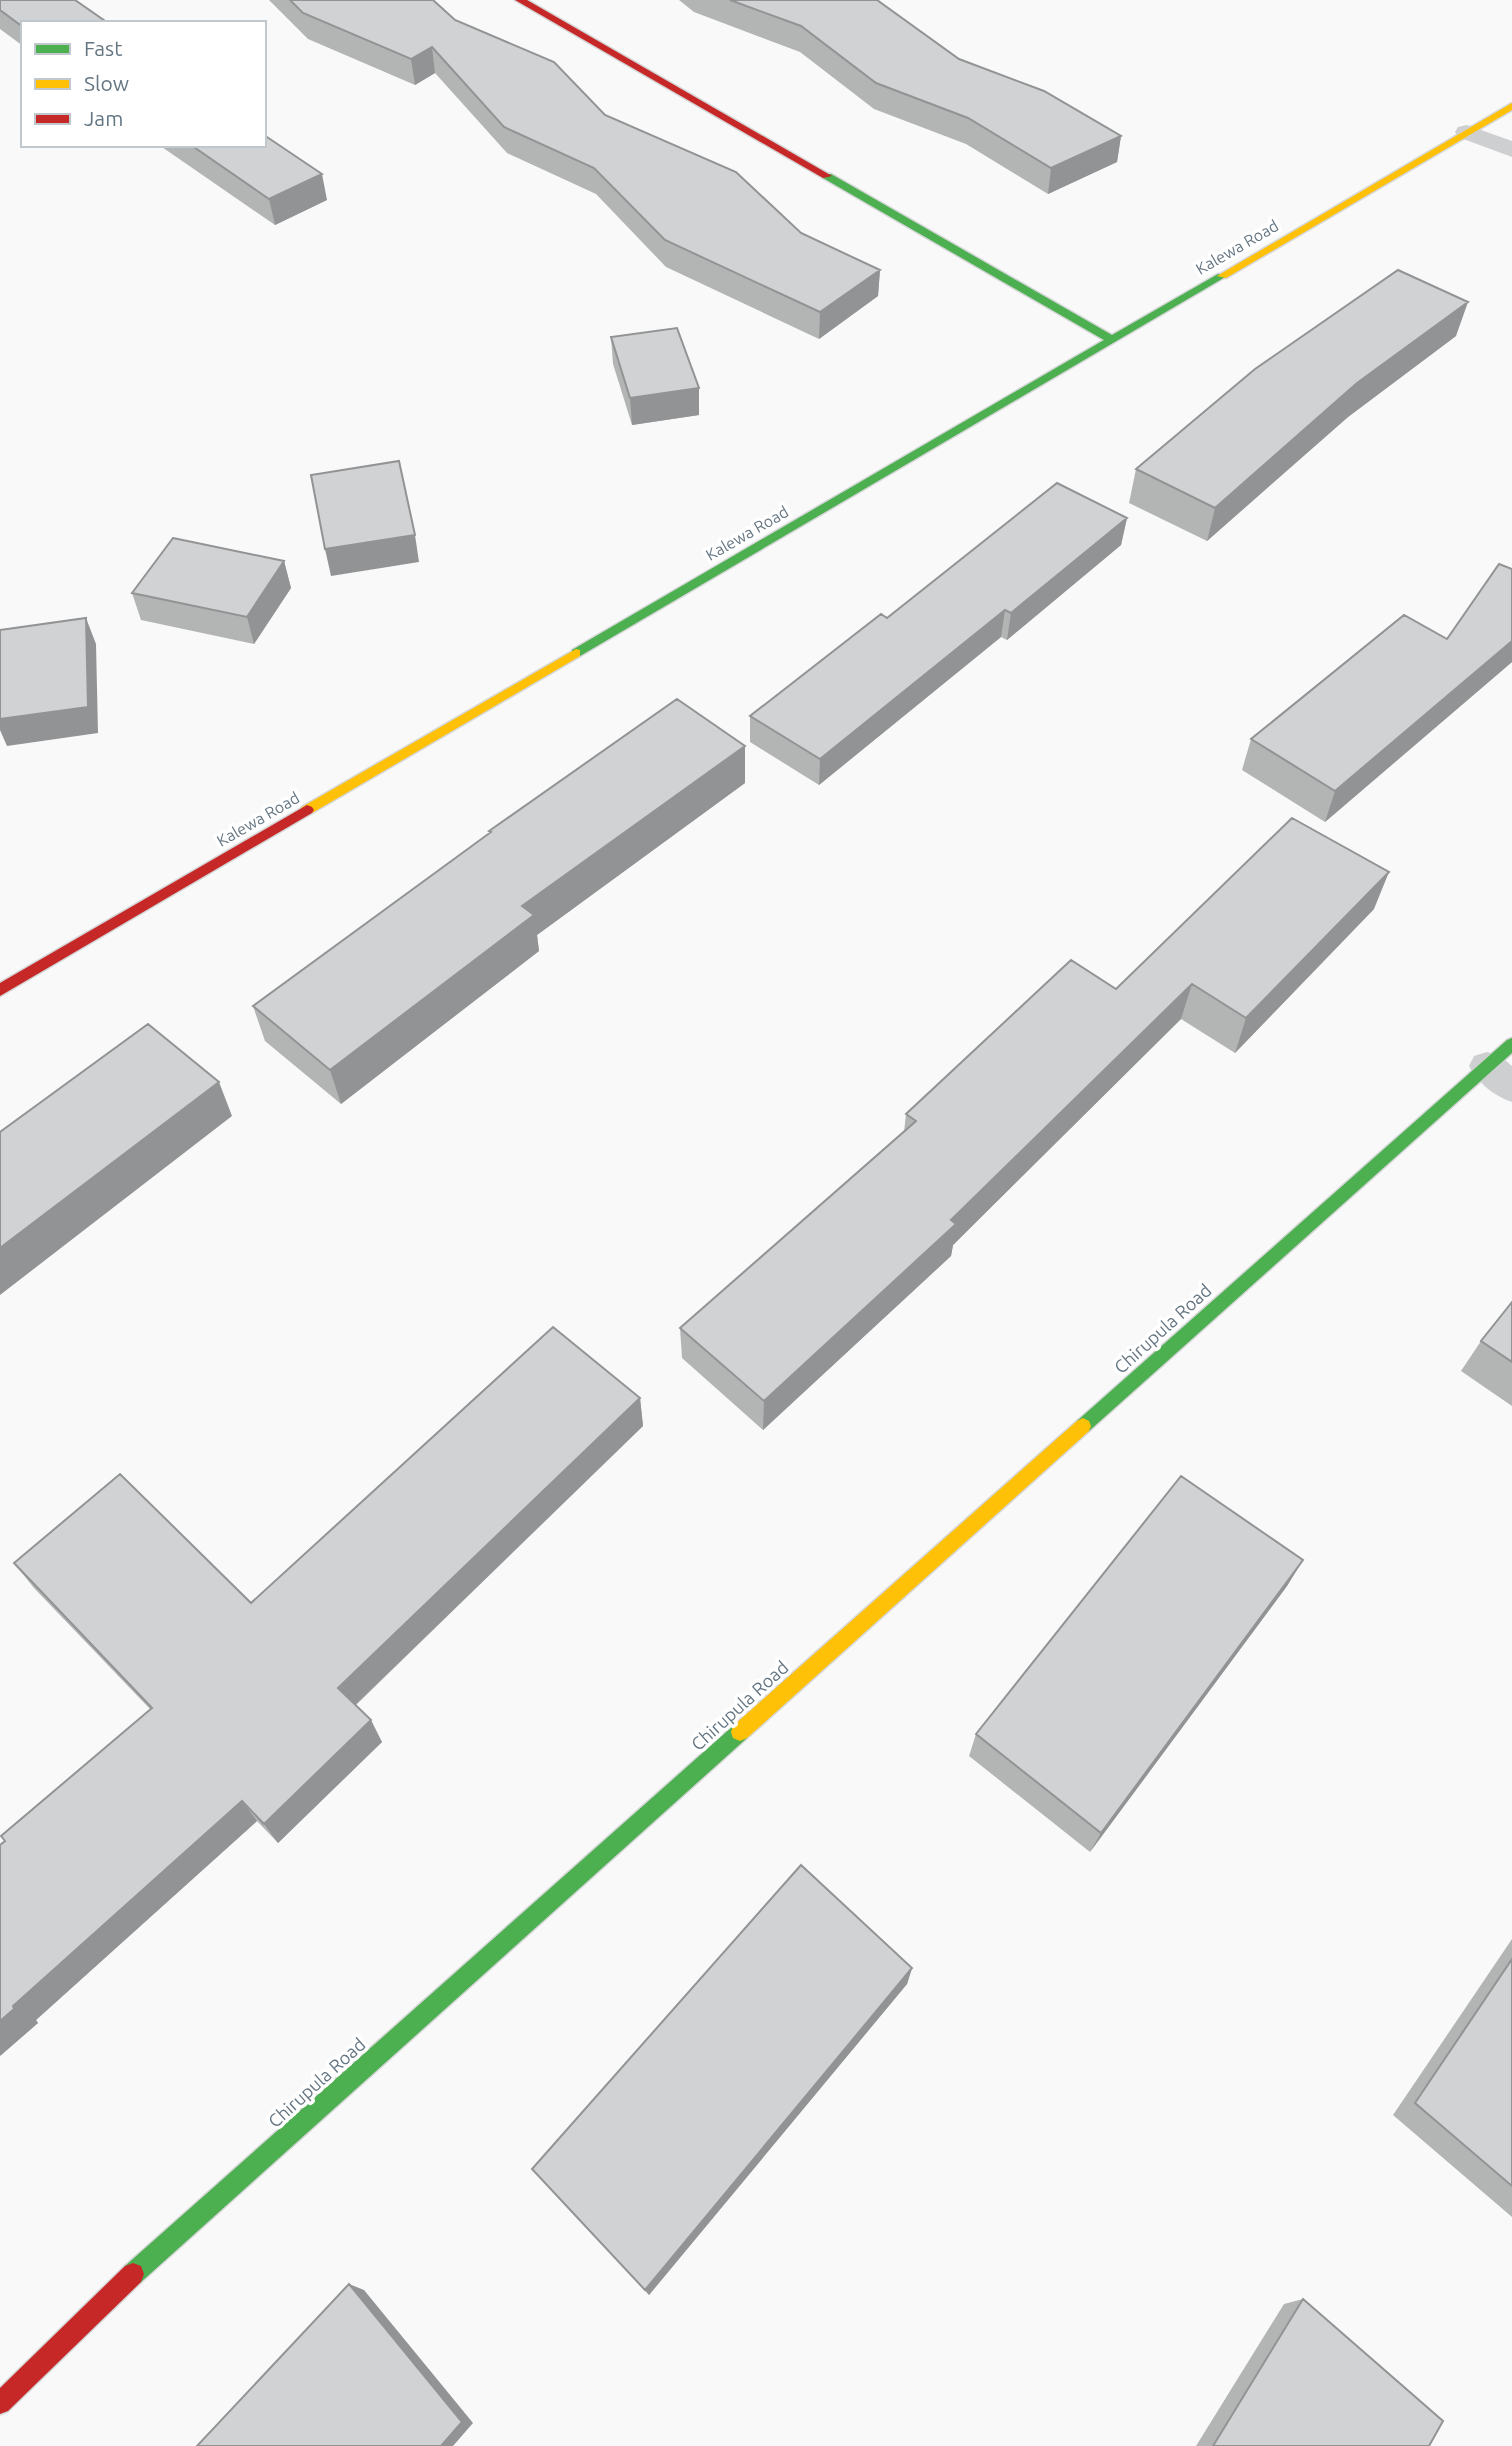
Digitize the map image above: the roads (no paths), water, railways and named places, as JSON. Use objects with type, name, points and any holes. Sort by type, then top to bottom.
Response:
[{"type":"street","points":[[520,0],[1112,340]]},
{"type":"street","name":"Kalewa Road","points":[[0,990],[1512,106]]},
{"type":"street","points":[[1467,132],[1512,150]]},
{"type":"street","name":"Chirupula Road","points":[[0,2403],[153,2255],[1504,1065]]}]
